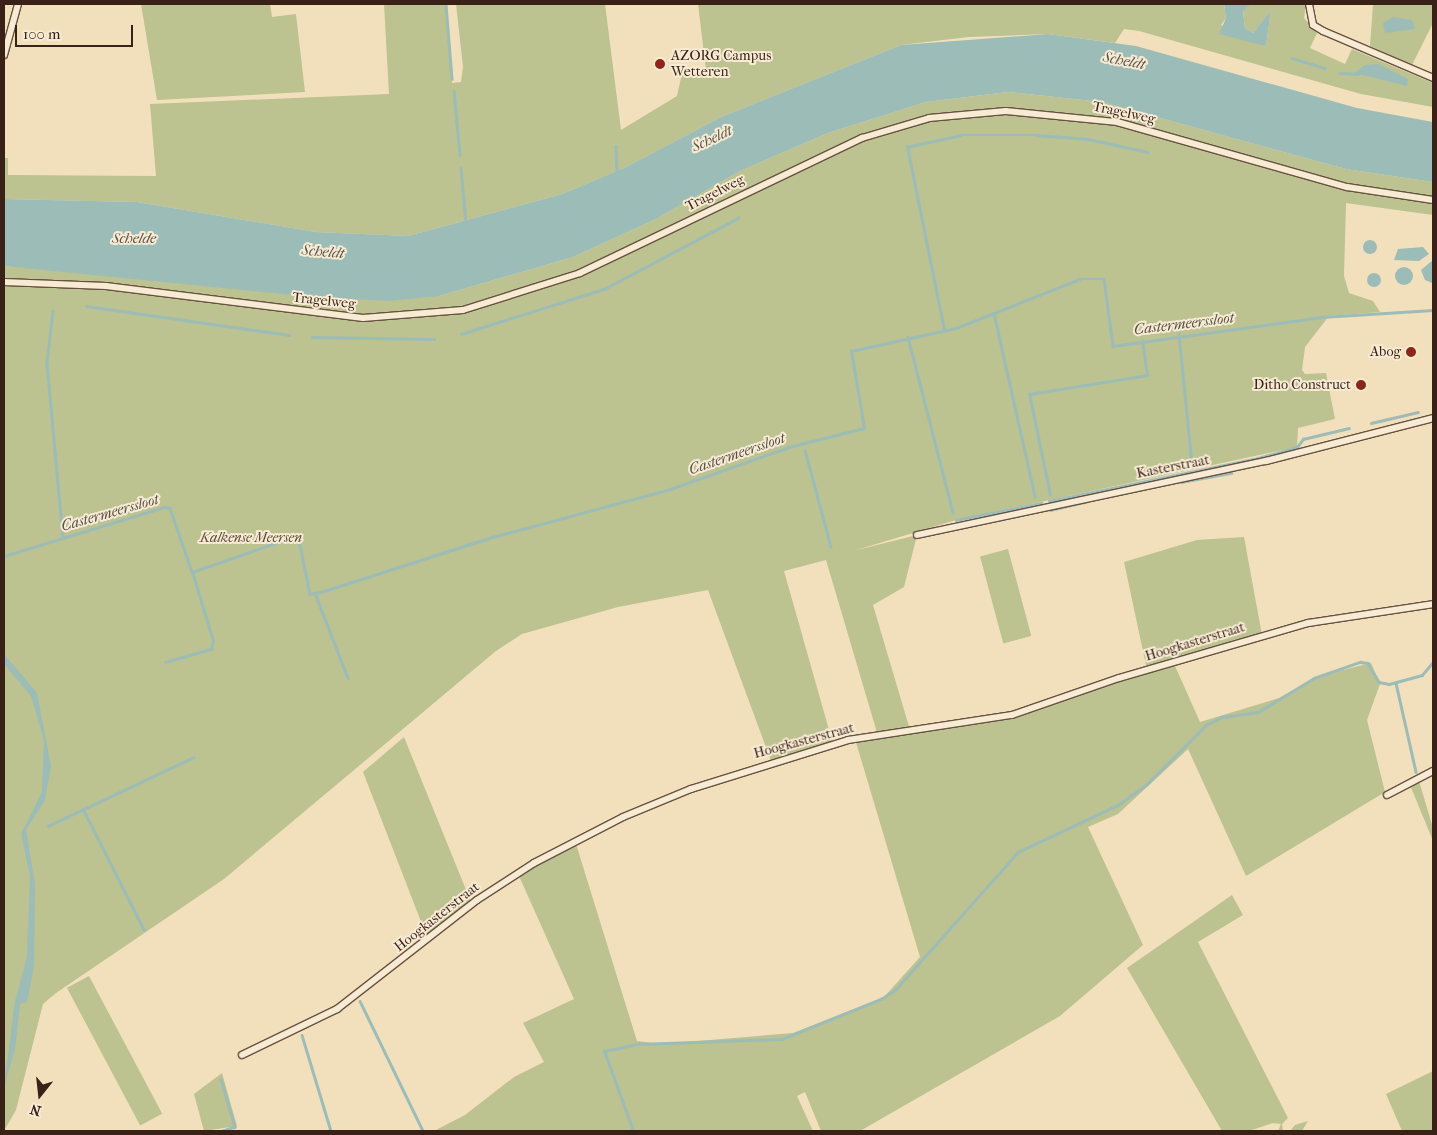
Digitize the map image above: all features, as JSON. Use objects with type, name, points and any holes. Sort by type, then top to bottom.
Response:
[{"type":"street","points":[[4,55],[18,4]]},
{"type":"street","points":[[1309,4],[1313,25],[1433,78]]},
{"type":"street","name":"Tragelweg","points":[[4,282],[106,286],[362,318],[464,310],[580,273],[862,138],[928,118],[1006,111],[1117,122],[1347,187],[1433,200]]},
{"type":"street","name":"Kasterstraat","points":[[917,535],[1242,466],[1433,418]]},
{"type":"street","name":"Hoogkasterstraat","points":[[242,1055],[337,1009],[477,900],[534,863],[623,817],[691,789],[848,740],[1012,715],[1119,678],[1308,623],[1433,604]]},
{"type":"street","points":[[1387,795],[1433,770]]},
{"type":"green space","points":[[141,4],[270,4],[272,17],[296,14],[305,92],[157,100]]},
{"type":"green space","points":[[384,4],[446,4],[452,83],[461,82],[463,67],[456,4],[605,4],[621,130],[677,96],[682,73],[706,70],[698,4],[1224,4],[1226,18],[1221,25],[1266,46],[1271,10],[1253,33],[1245,28],[1243,10],[1251,4],[1306,4],[1304,18],[1317,33],[1310,48],[1345,64],[1352,49],[1433,83],[1433,107],[1361,94],[1139,31],[1124,29],[1115,43],[1048,34],[969,37],[901,45],[721,117],[626,167],[562,194],[408,236],[316,232],[137,202],[4,199],[4,158],[8,158],[8,175],[156,176],[150,104],[389,94]]},
{"type":"green space","points":[[1373,4],[1433,4],[1433,23],[1412,65],[1370,46]]},
{"type":"green space","name":"Kalkense Meersen","points":[[1008,92],[1102,102],[1346,169],[1433,182],[1433,215],[1346,203],[1344,276],[1349,293],[1373,301],[1380,312],[1329,316],[1305,347],[1302,370],[1305,374],[1326,373],[1335,419],[1298,428],[1297,447],[956,520],[853,551],[917,535],[904,587],[873,605],[910,730],[996,718],[1147,670],[1124,562],[1197,540],[1244,537],[1262,635],[1234,640],[1150,669],[1175,666],[1200,722],[1279,698],[1319,676],[1371,663],[1380,684],[1367,720],[1385,792],[1246,876],[1188,749],[1118,814],[1088,827],[1143,945],[1060,1016],[860,1131],[821,1131],[805,1092],[797,1096],[813,1131],[434,1131],[465,1115],[514,1077],[544,1062],[523,1023],[574,999],[519,876],[576,844],[637,1041],[661,1044],[793,1033],[884,997],[920,957],[855,739],[878,736],[826,560],[784,571],[833,744],[771,761],[708,590],[618,607],[522,634],[496,651],[224,879],[56,993],[43,1004],[16,1110],[4,1131],[4,266],[439,296],[573,257],[656,219],[740,171],[828,133],[926,102]]},
{"type":"green space","points":[[1008,549],[1031,636],[1003,643],[980,557]]},
{"type":"green space","points":[[404,737],[471,902],[427,937],[363,772]]},
{"type":"green space","points":[[1419,781],[1433,828],[1433,841],[1410,785]]},
{"type":"green space","points":[[1232,895],[1243,915],[1198,942],[1288,1118],[1282,1124],[1283,1131],[1278,1131],[1281,1124],[1273,1123],[1249,1131],[1222,1131],[1127,968]]},
{"type":"green space","points":[[89,976],[162,1114],[140,1125],[67,988]]},
{"type":"green space","points":[[1433,1071],[1433,1131],[1402,1131],[1386,1094]]},
{"type":"green space","points":[[222,1073],[237,1126],[204,1131],[194,1094]]},
{"type":"green space","points":[[1308,1121],[1302,1131],[1290,1131],[1295,1125]]},
{"type":"water","points":[[1224,4],[1251,4],[1243,11],[1245,28],[1253,33],[1271,10],[1266,46],[1219,34],[1226,18]]},
{"type":"water","points":[[1393,17],[1412,20],[1415,29],[1385,33],[1383,23]]},
{"type":"water","name":"Schelde","points":[[1048,34],[1136,46],[1357,108],[1433,122],[1433,182],[1346,169],[1102,102],[1008,92],[926,102],[828,133],[740,171],[656,219],[573,257],[439,296],[387,301],[303,296],[4,266],[4,199],[137,202],[316,232],[408,236],[562,194],[626,167],[721,117],[901,45]]},
{"type":"water","points":[[1378,64],[1408,79],[1407,86],[1354,73],[1365,65]]},
{"type":"water","points":[[1367,240],[1373,240],[1377,247],[1373,254],[1367,254],[1363,250],[1363,244]]},
{"type":"water","points":[[1423,247],[1429,254],[1419,261],[1394,260],[1398,249]]},
{"type":"water","points":[[1433,260],[1432,283],[1425,280],[1421,270]]},
{"type":"water","points":[[1400,267],[1408,267],[1413,272],[1411,283],[1400,285],[1395,280],[1395,272]]},
{"type":"water","points":[[1371,273],[1377,273],[1381,280],[1377,287],[1371,287],[1367,283],[1367,277]]},
{"type":"water","points":[[4,654],[37,693],[51,766],[45,800],[26,830],[35,884],[34,967],[27,1002],[20,1004],[15,1049],[4,1087],[15,1001],[27,957],[30,876],[21,834],[42,792],[44,741],[31,696],[4,664]]},
{"type":"waterway","points":[[446,4],[452,79]]},
{"type":"waterway","points":[[1292,58],[1324,68]]},
{"type":"waterway","points":[[1340,73],[1358,74]]},
{"type":"waterway","points":[[454,91],[460,155]]},
{"type":"waterway","points":[[944,330],[907,147],[961,135],[1036,135],[1088,139],[1148,152]]},
{"type":"waterway","points":[[616,146],[617,174]]},
{"type":"waterway","points":[[461,168],[466,224]]},
{"type":"waterway","points":[[461,334],[604,289],[738,218]]},
{"type":"waterway","name":"Castermeerssloot","points":[[4,556],[164,507],[170,508],[192,572],[298,535],[310,594],[324,591],[489,538],[670,489],[789,447],[864,428],[851,351],[956,328],[1080,279],[1104,279],[1113,346],[1322,317],[1433,310]]},
{"type":"waterway","points":[[86,306],[289,335]]},
{"type":"waterway","points":[[53,311],[47,363],[63,538]]},
{"type":"waterway","points":[[994,313],[1035,496]]},
{"type":"waterway","points":[[1179,334],[1192,464]]},
{"type":"waterway","points":[[312,337],[434,339]]},
{"type":"waterway","points":[[908,337],[953,512]]},
{"type":"waterway","points":[[1050,495],[1029,394],[1147,375],[1142,341]]},
{"type":"waterway","points":[[1371,423],[1418,412]]},
{"type":"waterway","points":[[1049,501],[1258,458],[1297,447],[1303,439],[1349,428]]},
{"type":"waterway","points":[[805,450],[831,547]]},
{"type":"waterway","points":[[1181,482],[1231,473]]},
{"type":"waterway","points":[[1050,510],[1086,502]]},
{"type":"waterway","points":[[956,520],[1041,503]]},
{"type":"waterway","points":[[165,662],[211,649],[213,641],[192,572]]},
{"type":"waterway","points":[[315,593],[348,678]]},
{"type":"waterway","points":[[633,1131],[604,1051],[638,1044],[782,1039],[881,999],[895,990],[1018,852],[1118,805],[1146,785],[1206,725],[1222,717],[1258,712],[1314,678],[1360,662],[1368,663],[1379,682],[1389,684],[1422,675],[1433,662]]},
{"type":"waterway","points":[[1396,683],[1416,772]]},
{"type":"waterway","points":[[48,826],[194,757]]},
{"type":"waterway","points":[[83,809],[144,929]]},
{"type":"waterway","points":[[360,1001],[423,1131]]},
{"type":"waterway","points":[[302,1035],[331,1131]]},
{"type":"waterway","points":[[221,1079],[235,1127],[223,1131]]},
{"type":"place","name":"AZORG Campus Wetteren","points":[[660,64]]},
{"type":"place","name":"Abog","points":[[1411,352]]},
{"type":"place","name":"Ditho Construct","points":[[1361,385]]},
{"type":"water label","name":"Scheldt","points":[[1124,61]]},
{"type":"water label","name":"Scheldt","points":[[712,139]]},
{"type":"water label","name":"Scheldt","points":[[323,252]]}]
